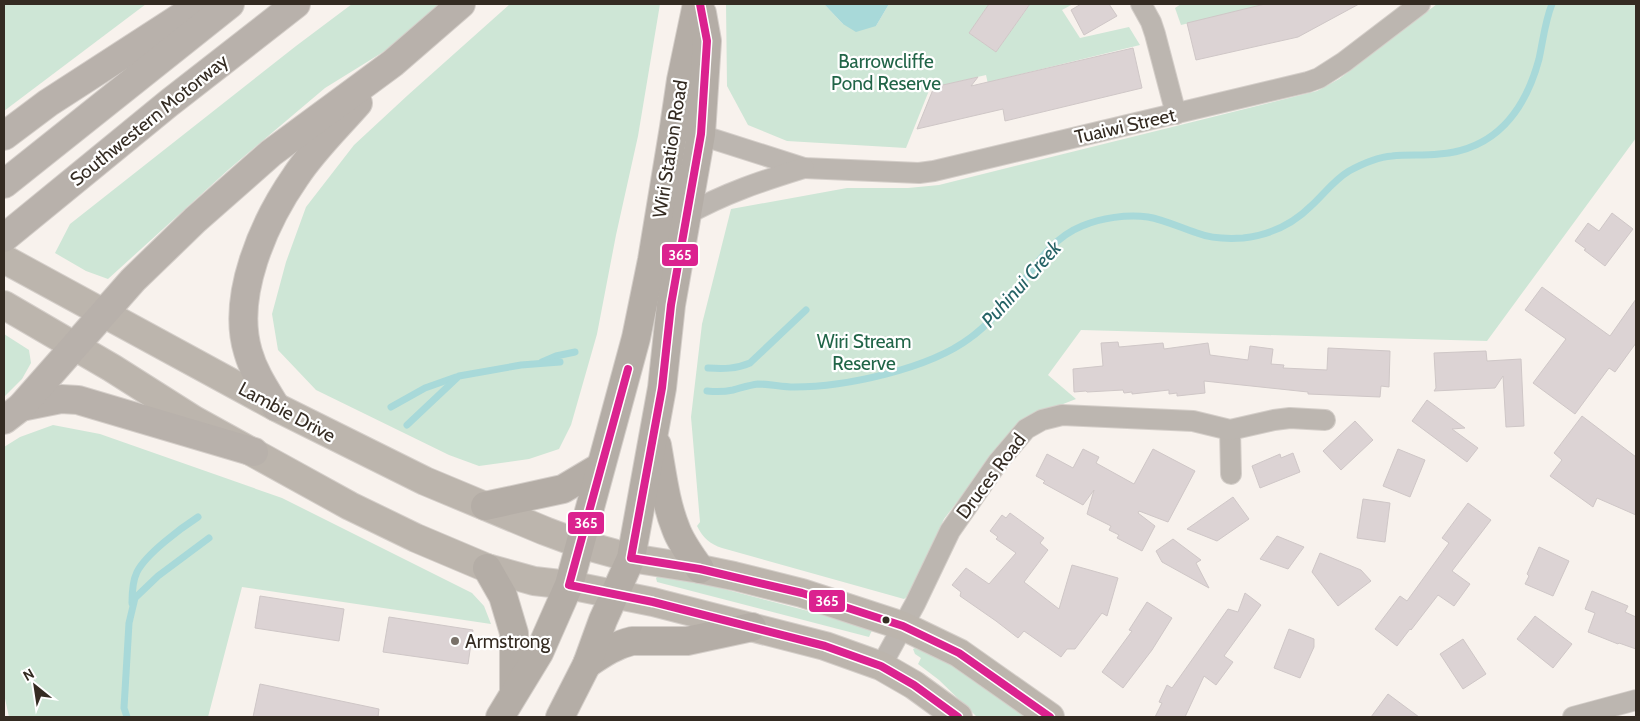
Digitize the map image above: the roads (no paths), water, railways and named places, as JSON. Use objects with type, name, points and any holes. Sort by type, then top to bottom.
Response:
[{"type":"highway","points":[[4,136],[48,103],[201,4]]},
{"type":"highway","points":[[4,184],[230,4]]},
{"type":"highway","name":"Southwestern Motorway","points":[[4,238],[153,115],[296,4]]},
{"type":"highway","points":[[13,413],[133,280],[195,220],[271,153],[393,63],[461,4]]},
{"type":"highway","points":[[276,407],[257,377],[248,351],[244,320],[248,281],[259,247],[274,212],[296,175],[393,63]]},
{"type":"highway","points":[[13,413],[61,399],[78,400],[254,452]]},
{"type":"main road","name":"Wiri Station Road","points":[[500,717],[539,653],[569,585],[636,338],[652,260],[681,80],[699,4]]},
{"type":"main road","name":"Wiri Station Road","points":[[560,717],[587,664],[603,620],[631,558],[662,388],[671,305],[701,134],[707,41],[699,4]]},
{"type":"main road","name":"Lambie Drive","points":[[4,259],[61,292],[276,407],[425,481],[545,531],[580,544],[631,558]]},
{"type":"main road","points":[[4,305],[75,346],[194,420],[350,506],[416,538],[486,568],[534,581],[615,593],[825,646],[881,666],[914,685],[958,717]]},
{"type":"main road","points":[[654,429],[667,497],[675,526],[687,551],[700,569]]},
{"type":"main road","points":[[485,506],[563,489],[600,467]]},
{"type":"main road","points":[[631,558],[700,569],[802,593],[902,626],[959,653],[1050,717]]},
{"type":"main road","points":[[486,568],[503,596],[514,633],[514,692]]},
{"type":"main road","points":[[587,664],[612,647],[632,641],[688,640],[752,628]]},
{"type":"street","points":[[1141,4],[1155,34],[1176,114]]},
{"type":"street","name":"Tuaiwi Street","points":[[674,127],[804,168],[934,171],[1320,78],[1344,62],[1401,10],[1420,4]]},
{"type":"street","name":"Tuaiwi Street","points":[[686,214],[714,199],[767,179],[804,168]]},
{"type":"street","name":"Druces Road","points":[[881,666],[950,531],[998,462],[1026,429],[1042,420],[1062,415],[1193,421],[1230,430],[1290,418],[1325,420]]},
{"type":"street","points":[[1230,430],[1231,474]]},
{"type":"street","points":[[1573,717],[1636,700]]},
{"type":"water","points":[[824,4],[889,4],[876,26],[856,32],[843,24]]},
{"type":"waterway","name":"Puhinui Creek","points":[[707,391],[726,391],[758,384],[794,387],[837,384],[886,374],[932,359],[953,349],[981,329],[1007,303],[1035,265],[1056,242],[1068,233],[1089,223],[1114,217],[1140,216],[1161,220],[1208,236],[1219,238],[1253,237],[1271,232],[1296,219],[1339,179],[1364,163],[1386,157],[1433,155],[1459,151],[1476,145],[1492,136],[1505,124],[1516,111],[1525,95],[1539,59],[1552,4]]},
{"type":"waterway","points":[[708,368],[729,368],[750,363],[806,310]]},
{"type":"waterway","points":[[542,362],[556,356],[575,352]]},
{"type":"waterway","name":"Puhinui Creek","points":[[407,425],[459,376],[521,365],[560,362]]},
{"type":"waterway","name":"Puhinui Creek","points":[[391,407],[425,388],[456,377]]},
{"type":"waterway","name":"Puhinui Creek","points":[[132,603],[137,572],[148,557],[198,517]]},
{"type":"waterway","name":"Puhinui Creek","points":[[127,717],[124,708],[129,623],[135,598],[158,576],[209,538]]},
{"type":"place","name":"Armstrong","points":[[455,641]]},
{"type":"park label","name":"Barrowcliffe Pond Reserve","points":[[886,72]]},
{"type":"park label","name":"Wiri Stream Reserve","points":[[864,352]]}]
